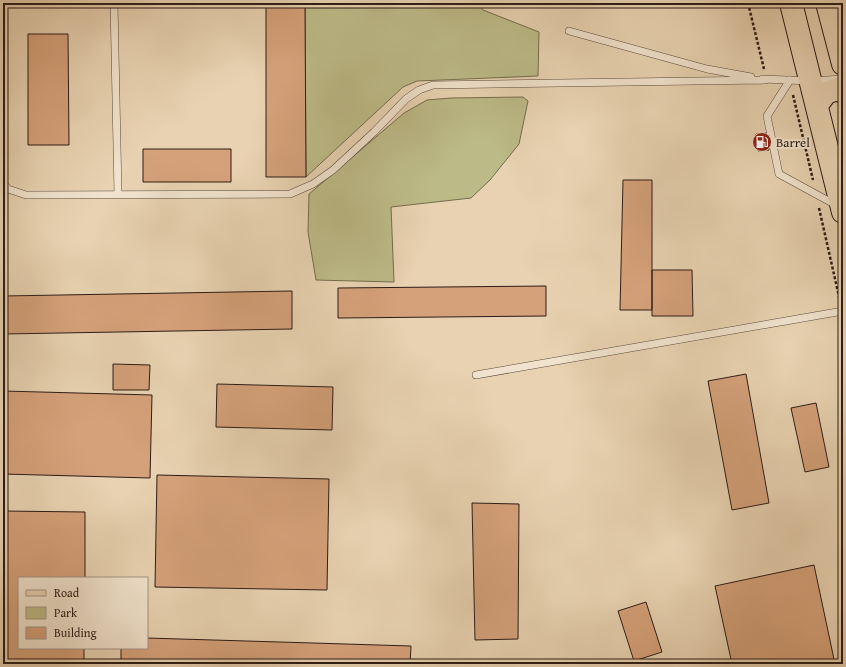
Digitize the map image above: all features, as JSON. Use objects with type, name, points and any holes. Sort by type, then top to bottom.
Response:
[{"type":"main road","points":[[791,3],[797,29],[801,80],[817,104],[843,210]]},
{"type":"main road","points":[[797,29],[812,32],[822,29],[828,8]]},
{"type":"main road","points":[[828,8],[843,64]]},
{"type":"main road","points":[[817,104],[826,93],[837,89],[843,92]]},
{"type":"lane","points":[[114,3],[118,194]]},
{"type":"lane","points":[[569,31],[707,69],[766,80]]},
{"type":"lane","points":[[3,182],[8,189],[26,195],[290,194],[313,184],[333,170],[374,132],[406,99],[419,90],[432,85],[843,79]]},
{"type":"lane","points":[[801,80],[767,116],[779,174],[843,210]]},
{"type":"lane","points":[[476,375],[843,310]]},
{"type":"path","points":[[748,3],[766,80]]},
{"type":"green space","points":[[314,3],[477,3],[483,10],[539,32],[538,76],[417,81],[403,87],[306,177],[305,5],[314,6]]},
{"type":"green space","points":[[523,97],[528,101],[519,144],[490,180],[471,198],[391,207],[394,282],[316,280],[308,232],[309,194],[404,113],[427,100],[451,98]]},
{"type":"building","points":[[305,5],[306,177],[266,177],[266,6]]},
{"type":"building","points":[[28,34],[68,34],[69,145],[28,145]]},
{"type":"building","name":"Barrel","points":[[767,133],[769,150],[758,151],[756,134]]},
{"type":"building","points":[[143,149],[231,149],[231,182],[143,182]]},
{"type":"building","points":[[623,180],[652,180],[652,310],[620,310]]},
{"type":"building","points":[[652,270],[692,270],[693,316],[652,316]]},
{"type":"building","points":[[546,286],[546,316],[338,318],[338,288]]},
{"type":"building","points":[[292,291],[292,329],[3,334],[3,296]]},
{"type":"building","points":[[113,364],[150,365],[149,390],[113,390]]},
{"type":"building","points":[[746,374],[769,503],[732,510],[708,381]]},
{"type":"building","points":[[217,384],[333,387],[332,430],[216,427]]},
{"type":"building","points":[[3,391],[152,395],[150,478],[3,474]]},
{"type":"building","points":[[816,403],[829,467],[805,472],[791,408]]},
{"type":"building","points":[[157,475],[329,479],[327,590],[155,587]]},
{"type":"building","points":[[472,503],[519,504],[518,639],[475,640]]},
{"type":"building","points":[[3,511],[85,512],[85,577],[18,577],[18,649],[84,649],[84,664],[3,664]]},
{"type":"building","points":[[814,565],[835,664],[732,664],[715,586]]},
{"type":"building","points":[[646,602],[662,652],[634,661],[618,611]]},
{"type":"building","points":[[148,638],[411,646],[410,664],[121,664],[121,649],[148,649]]},
{"type":"place","name":"Barrel","points":[[762,142]]}]
